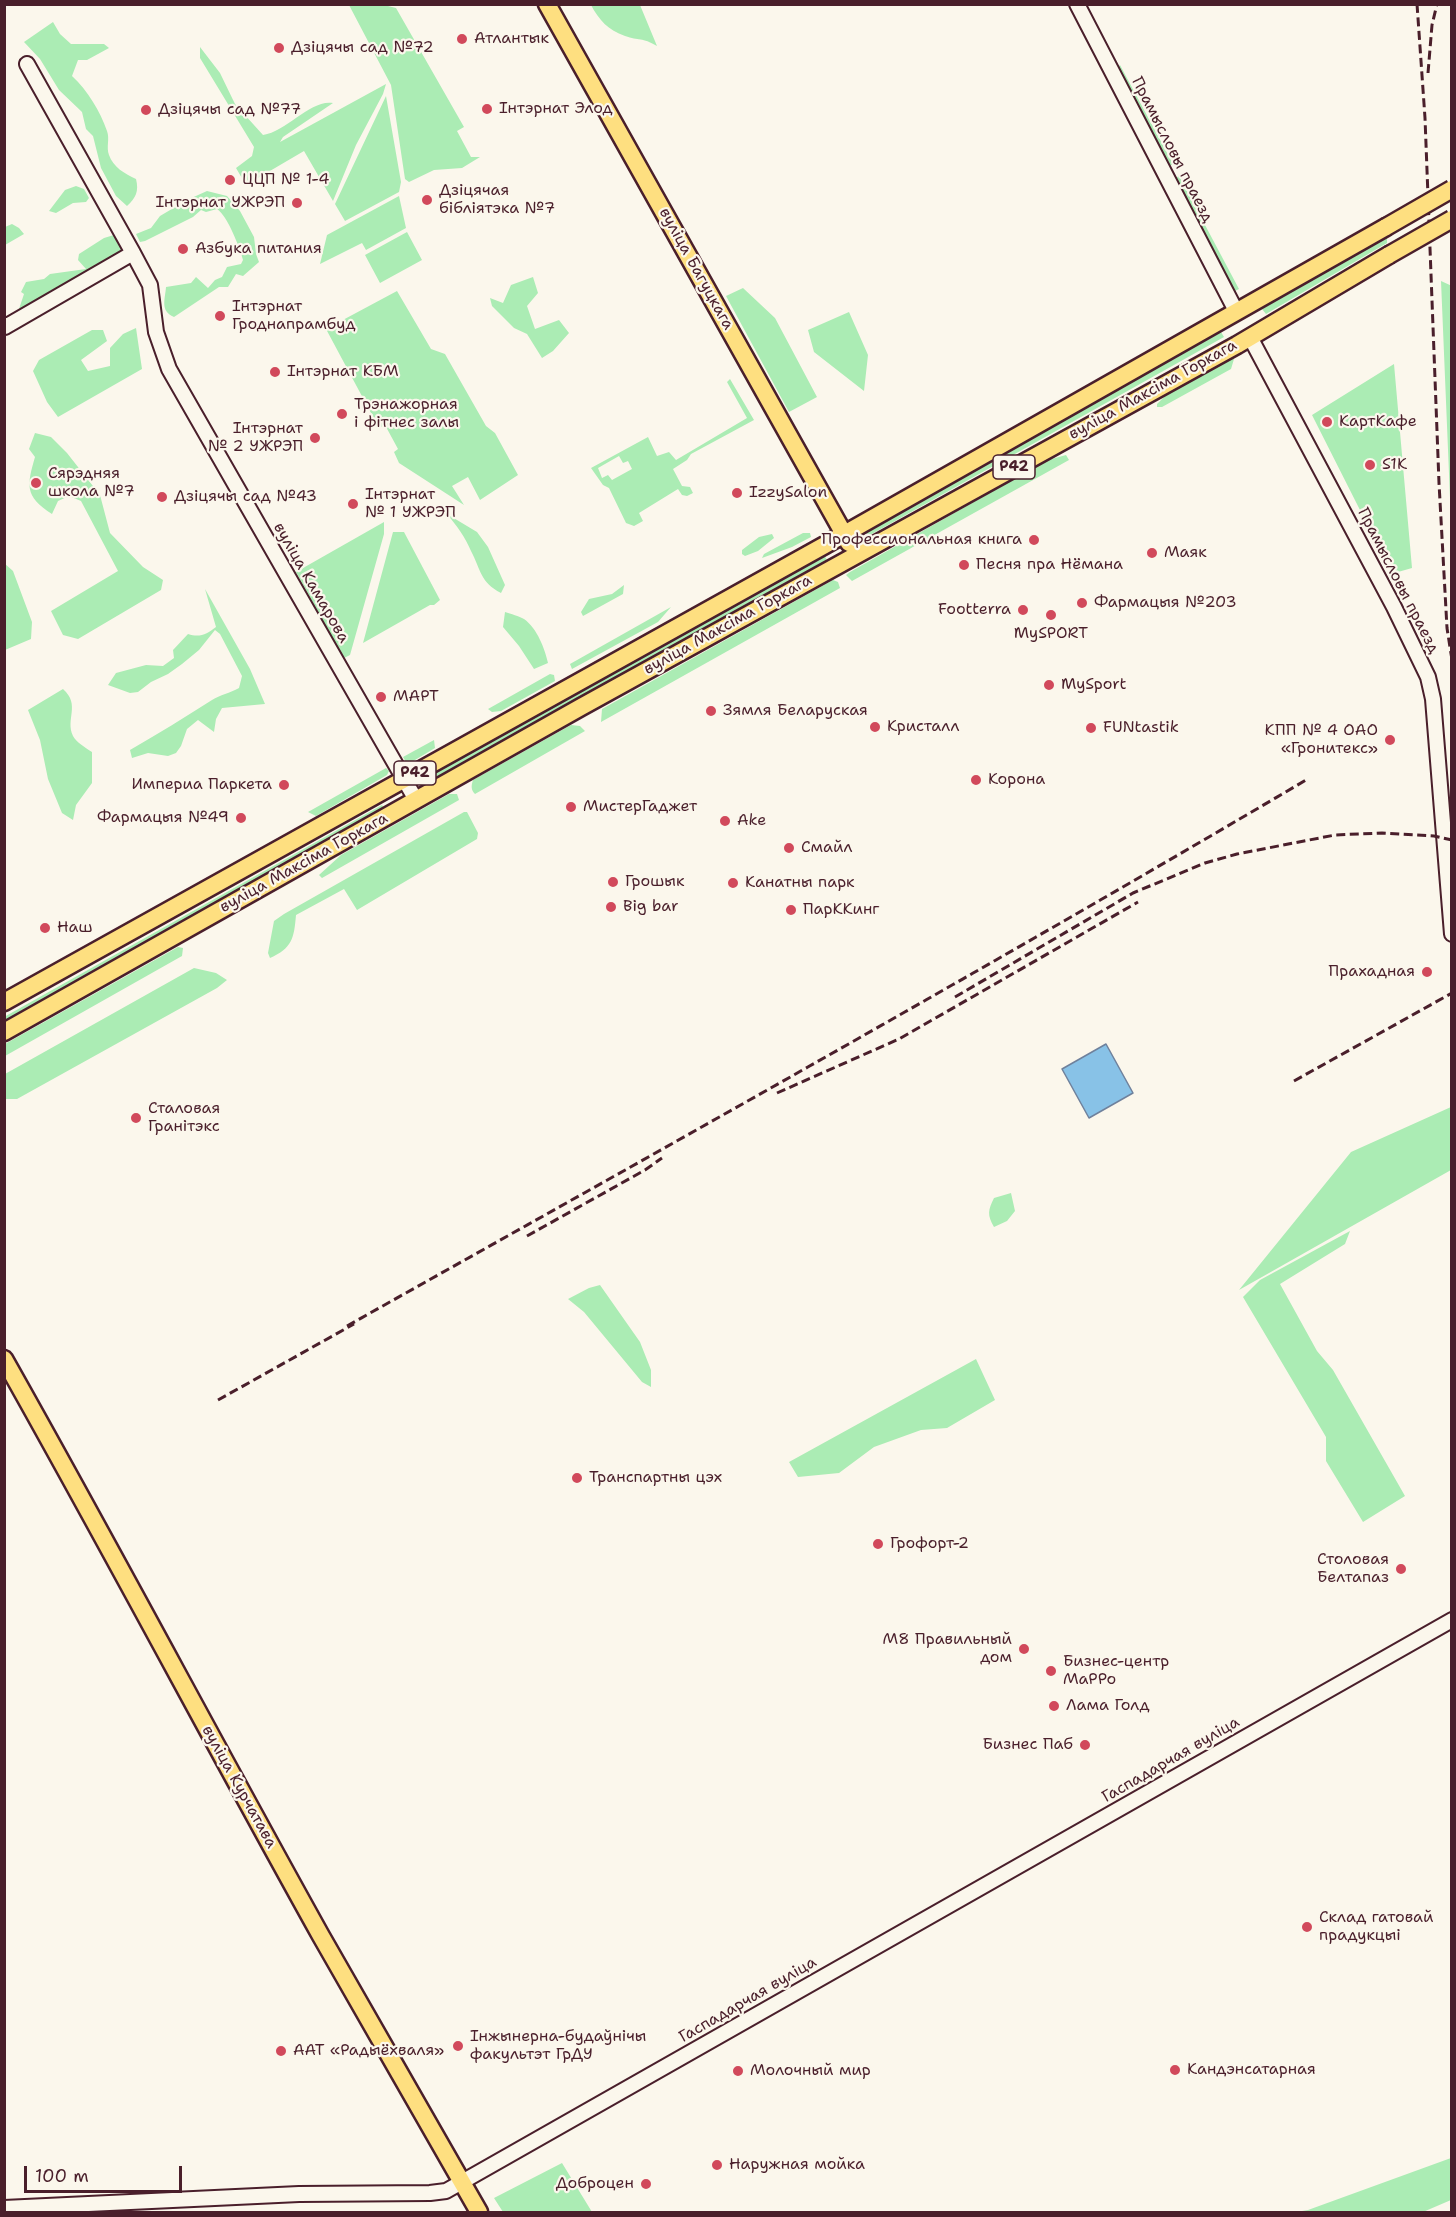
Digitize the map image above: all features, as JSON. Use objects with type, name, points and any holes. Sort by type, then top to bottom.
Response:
[{"type":"main road","name":"вуліца Багуцкага","points":[[547,4],[855,554]]},
{"type":"main road","name":"вуліца Максіма Горкага","points":[[4,1002],[844,533],[1452,189]]},
{"type":"main road","name":"вуліца Максіма Горкага","points":[[4,1032],[855,554],[1250,337],[1452,219]]},
{"type":"main road","name":"вуліца Курчатава","points":[[4,1359],[84,1500],[147,1621],[321,1935],[479,2212]]},
{"type":"street","name":"Прамысловы праезд","points":[[1077,4],[1236,311]]},
{"type":"street","name":"вуліца Камарова","points":[[27,64],[150,285],[156,332],[170,369],[416,801]]},
{"type":"street","points":[[4,325],[5,327],[134,254]]},
{"type":"street","name":"Прамысловы праезд","points":[[1250,337],[1389,598],[1428,677],[1433,699],[1452,934]]},
{"type":"street","name":"Гаспадарчая вуліца","points":[[4,2208],[299,2194],[446,2191],[1452,1620]]},
{"type":"green space","points":[[349,5],[384,5],[396,8],[464,127],[457,131],[471,157],[480,157],[462,168],[434,170],[409,182],[405,179],[391,85]]},
{"type":"green space","points":[[591,5],[640,5],[657,46],[648,41],[619,34],[609,28]]},
{"type":"green space","points":[[53,22],[60,34],[71,44],[104,44],[109,48],[87,60],[78,60],[72,76],[88,95],[101,116],[108,134],[108,152],[113,163],[136,179],[136,194],[127,206],[116,196],[101,168],[93,136],[86,129],[82,112],[59,90],[40,59],[24,42]]},
{"type":"green space","points":[[200,47],[220,73],[235,104],[263,135],[281,128],[316,106],[333,103],[283,137],[280,142],[386,84],[356,145],[333,201],[304,151],[246,185],[236,168],[252,156],[254,147],[200,58]]},
{"type":"green space","points":[[1120,65],[1173,164],[1167,168],[1117,68]]},
{"type":"green space","points":[[386,96],[401,182],[399,192],[345,221],[335,204]]},
{"type":"green space","points":[[1179,176],[1239,289],[1233,292],[1174,179]]},
{"type":"green space","points":[[76,186],[84,189],[89,198],[86,202],[73,203],[56,213],[49,211],[65,190]]},
{"type":"green space","points":[[207,191],[227,196],[240,211],[254,237],[259,262],[243,276],[236,274],[228,287],[219,287],[174,317],[165,308],[166,287],[191,283],[196,277],[208,288],[215,280],[222,277],[227,267],[241,264],[243,260],[233,232],[217,209],[206,212],[201,210],[193,217],[145,241],[140,242],[136,234],[151,228],[160,216]]},
{"type":"green space","points":[[399,196],[406,228],[366,250],[362,243],[320,264],[327,235]]},
{"type":"green space","points":[[12,224],[24,234],[5,245],[5,227]]},
{"type":"green space","points":[[407,232],[422,260],[380,283],[365,255]]},
{"type":"green space","points":[[114,235],[125,242],[115,262],[35,305],[19,309],[24,294],[21,292],[26,282],[44,279],[50,274],[86,269],[78,260],[79,254],[104,238]]},
{"type":"green space","points":[[1387,236],[1387,243],[1266,314],[1262,309]]},
{"type":"green space","points":[[533,277],[538,293],[527,306],[535,329],[559,320],[569,333],[553,351],[542,358],[527,334],[514,328],[492,306],[490,298],[503,303],[511,285]]},
{"type":"green space","points":[[1441,281],[1452,286],[1451,524],[1451,522]]},
{"type":"green space","points":[[743,288],[775,318],[817,397],[789,412],[726,296]]},
{"type":"green space","points":[[397,291],[431,349],[445,354],[486,426],[495,433],[518,475],[480,500],[468,477],[452,486],[464,505],[399,463],[394,452],[398,449],[385,425],[379,428],[326,329]]},
{"type":"green space","points":[[849,312],[868,355],[864,391],[814,352],[808,330]]},
{"type":"green space","points":[[136,328],[142,369],[58,417],[47,402],[33,371],[39,360],[92,330],[103,330],[107,341],[81,360],[88,371],[110,366],[110,348],[123,334]]},
{"type":"green space","points":[[1221,332],[1224,337],[870,535],[865,533]]},
{"type":"green space","points":[[1229,359],[1234,359],[1231,369],[1162,407],[1157,407],[1157,404],[1167,394]]},
{"type":"green space","name":"S1K","points":[[1394,364],[1412,568],[1391,574],[1389,558],[1370,518],[1363,516],[1312,415]]},
{"type":"green space","points":[[730,379],[754,420],[691,454],[687,460],[673,469],[682,486],[690,487],[693,493],[687,496],[682,495],[678,489],[639,513],[643,521],[634,526],[626,523],[609,488],[603,485],[591,468],[648,437],[657,456],[669,452],[676,460],[747,418],[727,382]],"holes":[[[619,456],[623,463],[628,461],[632,469],[612,480],[608,475],[602,478],[598,468]]]},
{"type":"green space","points":[[35,433],[51,437],[67,453],[100,495],[110,533],[143,567],[163,580],[161,590],[78,639],[63,635],[51,611],[118,571],[81,501],[69,496],[58,501],[52,514],[43,508],[32,495],[29,483],[35,457],[29,449]]},
{"type":"green space","points":[[1066,455],[1069,460],[852,581],[846,575],[1048,460]]},
{"type":"green space","points":[[447,514],[477,532],[488,547],[505,585],[501,593],[485,580],[466,541]]},
{"type":"green space","points":[[384,522],[384,534],[350,655],[344,658],[296,572]]},
{"type":"green space","points":[[393,532],[404,532],[440,600],[363,643]]},
{"type":"green space","points":[[803,533],[810,533],[811,537],[762,558],[764,554]]},
{"type":"green space","points":[[772,534],[774,538],[758,551],[745,556],[742,554],[742,550],[759,537]]},
{"type":"green space","points":[[824,555],[827,560],[426,786],[422,784],[423,780]]},
{"type":"green space","points":[[4,563],[13,571],[32,622],[31,639],[5,650]]},
{"type":"green space","points":[[833,580],[838,582],[840,588],[601,722],[602,709]]},
{"type":"green space","points":[[624,585],[623,594],[583,616],[581,612],[589,599],[612,594]]},
{"type":"green space","points":[[205,589],[250,669],[265,704],[222,708],[216,719],[214,732],[198,720],[187,729],[176,753],[168,756],[148,753],[132,758],[130,750],[212,700],[239,688],[242,676],[220,634],[215,630],[199,650],[182,664],[138,692],[130,693],[108,685],[116,673],[146,665],[163,666],[174,658],[173,650],[188,634],[203,635],[216,627]]},
{"type":"green space","points":[[671,607],[658,622],[572,669],[570,664]]},
{"type":"green space","points":[[505,612],[529,623],[543,645],[548,663],[534,669],[503,627]]},
{"type":"green space","points":[[550,674],[554,675],[555,681],[501,711],[492,712],[488,709]]},
{"type":"green space","points":[[63,689],[71,701],[73,736],[92,752],[92,783],[76,805],[73,820],[62,813],[48,779],[40,740],[28,710]]},
{"type":"green space","points":[[571,725],[580,726],[585,731],[475,794],[472,788],[473,780]]},
{"type":"green space","points":[[434,740],[435,748],[410,763],[406,762],[403,757]]},
{"type":"green space","points":[[386,768],[389,771],[387,775],[316,816],[308,812]]},
{"type":"green space","points":[[449,794],[457,794],[459,800],[322,878],[319,875],[341,855]]},
{"type":"green space","points":[[382,805],[385,810],[5,1026],[4,1017]]},
{"type":"green space","points":[[467,812],[478,833],[477,839],[357,910],[344,889],[296,915],[293,937],[290,942],[283,950],[270,958],[268,953],[274,921]]},
{"type":"green space","points":[[178,947],[183,948],[182,956],[5,1056],[5,1044]]},
{"type":"green space","points":[[194,968],[216,973],[227,980],[217,988],[17,1099],[5,1099],[5,1074]]},
{"type":"green space","points":[[1451,1107],[1451,1170],[1239,1290],[1351,1152]]},
{"type":"green space","points":[[1011,1193],[1015,1211],[1007,1221],[994,1227],[989,1212],[994,1198]]},
{"type":"green space","points":[[1350,1231],[1345,1244],[1280,1284],[1317,1351],[1333,1370],[1405,1496],[1363,1522],[1326,1461],[1326,1437],[1243,1297],[1260,1280]]},
{"type":"green space","points":[[600,1285],[640,1342],[651,1370],[651,1387],[642,1382],[584,1312],[568,1299]]},
{"type":"green space","points":[[976,1359],[995,1400],[947,1428],[921,1430],[874,1447],[839,1473],[798,1477],[789,1462]]},
{"type":"green space","points":[[1451,2158],[1451,2200],[1423,2212],[1296,2212],[1308,2210]]},
{"type":"green space","points":[[562,2163],[592,2212],[503,2212],[494,2198]]},
{"type":"water","points":[[1106,1044],[1133,1093],[1089,1118],[1062,1069]]},
{"type":"railway","points":[[1417,4],[1425,118],[1439,483],[1447,628],[1452,660]]},
{"type":"railway","points":[[1428,73],[1432,25],[1437,4]]},
{"type":"railway","points":[[347,1326],[948,987],[1306,780]]},
{"type":"railway","points":[[955,997],[1133,893],[1205,863],[1237,854],[1335,835],[1382,833],[1434,836],[1452,840]]},
{"type":"railway","points":[[777,1093],[899,1039],[1138,902]]},
{"type":"railway","points":[[1294,1081],[1452,993]]},
{"type":"railway","points":[[527,1236],[645,1170],[662,1158]]},
{"type":"railway","points":[[218,1400],[354,1324]]},
{"type":"place","name":"Атлантык","points":[[462,39]]},
{"type":"place","name":"Дзіцячы сад №72","points":[[279,48]]},
{"type":"place","name":"Інтэрнат Элод","points":[[487,109]]},
{"type":"place","name":"Дзіцячы сад №77","points":[[146,110]]},
{"type":"place","name":"ЦЦП № 1-4","points":[[230,180]]},
{"type":"place","name":"Дзіцячая бібліятэка №7","points":[[427,200]]},
{"type":"place","name":"Інтэрнат УЖРЭП","points":[[297,203]]},
{"type":"place","name":"Азбука питания","points":[[183,249]]},
{"type":"place","name":"Інтэрнат Гроднапрамбуд","points":[[220,316]]},
{"type":"place","name":"Інтэрнат КБМ","points":[[275,372]]},
{"type":"place","name":"Трэнажорная і фітнес залы","points":[[342,414]]},
{"type":"place","name":"КартКафе","points":[[1327,422]]},
{"type":"place","name":"Інтэрнат № 2 УЖРЭП","points":[[315,438]]},
{"type":"place","name":"S1K","points":[[1370,465]]},
{"type":"place","name":"Сярэдняя школа №7","points":[[36,483]]},
{"type":"place","name":"IzzySalon","points":[[737,493]]},
{"type":"place","name":"Дзіцячы сад №43","points":[[162,497]]},
{"type":"place","name":"Інтэрнат № 1 УЖРЭП","points":[[353,504]]},
{"type":"place","name":"Профессиональная книга","points":[[1034,540]]},
{"type":"place","name":"Маяк","points":[[1152,553]]},
{"type":"place","name":"Песня пра Нёмана","points":[[964,565]]},
{"type":"place","name":"Фармацыя №203","points":[[1082,603]]},
{"type":"place","name":"Footterra","points":[[1023,610]]},
{"type":"place","name":"MySPORT","points":[[1051,615]]},
{"type":"place","name":"MySport","points":[[1049,685]]},
{"type":"place","name":"МАРТ","points":[[381,697]]},
{"type":"place","name":"Зямля Беларуская","points":[[711,711]]},
{"type":"place","name":"Кристалл","points":[[875,727]]},
{"type":"place","name":"FUNtastik","points":[[1091,728]]},
{"type":"place","name":"КПП № 4 ОАО «Гронитекс»","points":[[1390,740]]},
{"type":"place","name":"Корона","points":[[976,780]]},
{"type":"place","name":"Империа Паркета","points":[[284,785]]},
{"type":"place","name":"МистерГаджет","points":[[571,807]]},
{"type":"place","name":"Фармацыя №49","points":[[241,818]]},
{"type":"place","name":"Ake","points":[[725,821]]},
{"type":"place","name":"Смайл","points":[[789,848]]},
{"type":"place","name":"Грошык","points":[[613,882]]},
{"type":"place","name":"Канатны парк","points":[[733,883]]},
{"type":"place","name":"Big bar","points":[[611,907]]},
{"type":"place","name":"ПарККинг","points":[[791,910]]},
{"type":"place","name":"Наш","points":[[45,928]]},
{"type":"place","name":"Прахадная","points":[[1427,972]]},
{"type":"place","name":"Сталовая Гранітэкс","points":[[136,1118]]},
{"type":"place","name":"Транспартны цэх","points":[[577,1478]]},
{"type":"place","name":"Грофорт-2","points":[[878,1544]]},
{"type":"place","name":"Столовая Белтапаз","points":[[1401,1569]]},
{"type":"place","name":"М8 Правильный дом","points":[[1024,1649]]},
{"type":"place","name":"Бизнес-центр МаРРо","points":[[1051,1671]]},
{"type":"place","name":"Лама Голд","points":[[1054,1706]]},
{"type":"place","name":"Бизнес Паб","points":[[1085,1745]]},
{"type":"place","name":"Склад гатовай прадукцыі","points":[[1307,1927]]},
{"type":"place","name":"Інжынерна-будаўнічы факультэт ГрДУ","points":[[458,2046]]},
{"type":"place","name":"ААТ «Радыёхваля»","points":[[281,2051]]},
{"type":"place","name":"Кандэнсатарная","points":[[1175,2070]]},
{"type":"place","name":"Молочный мир","points":[[738,2071]]},
{"type":"place","name":"Наружная мойка","points":[[717,2165]]},
{"type":"place","name":"Доброцен","points":[[646,2184]]}]
